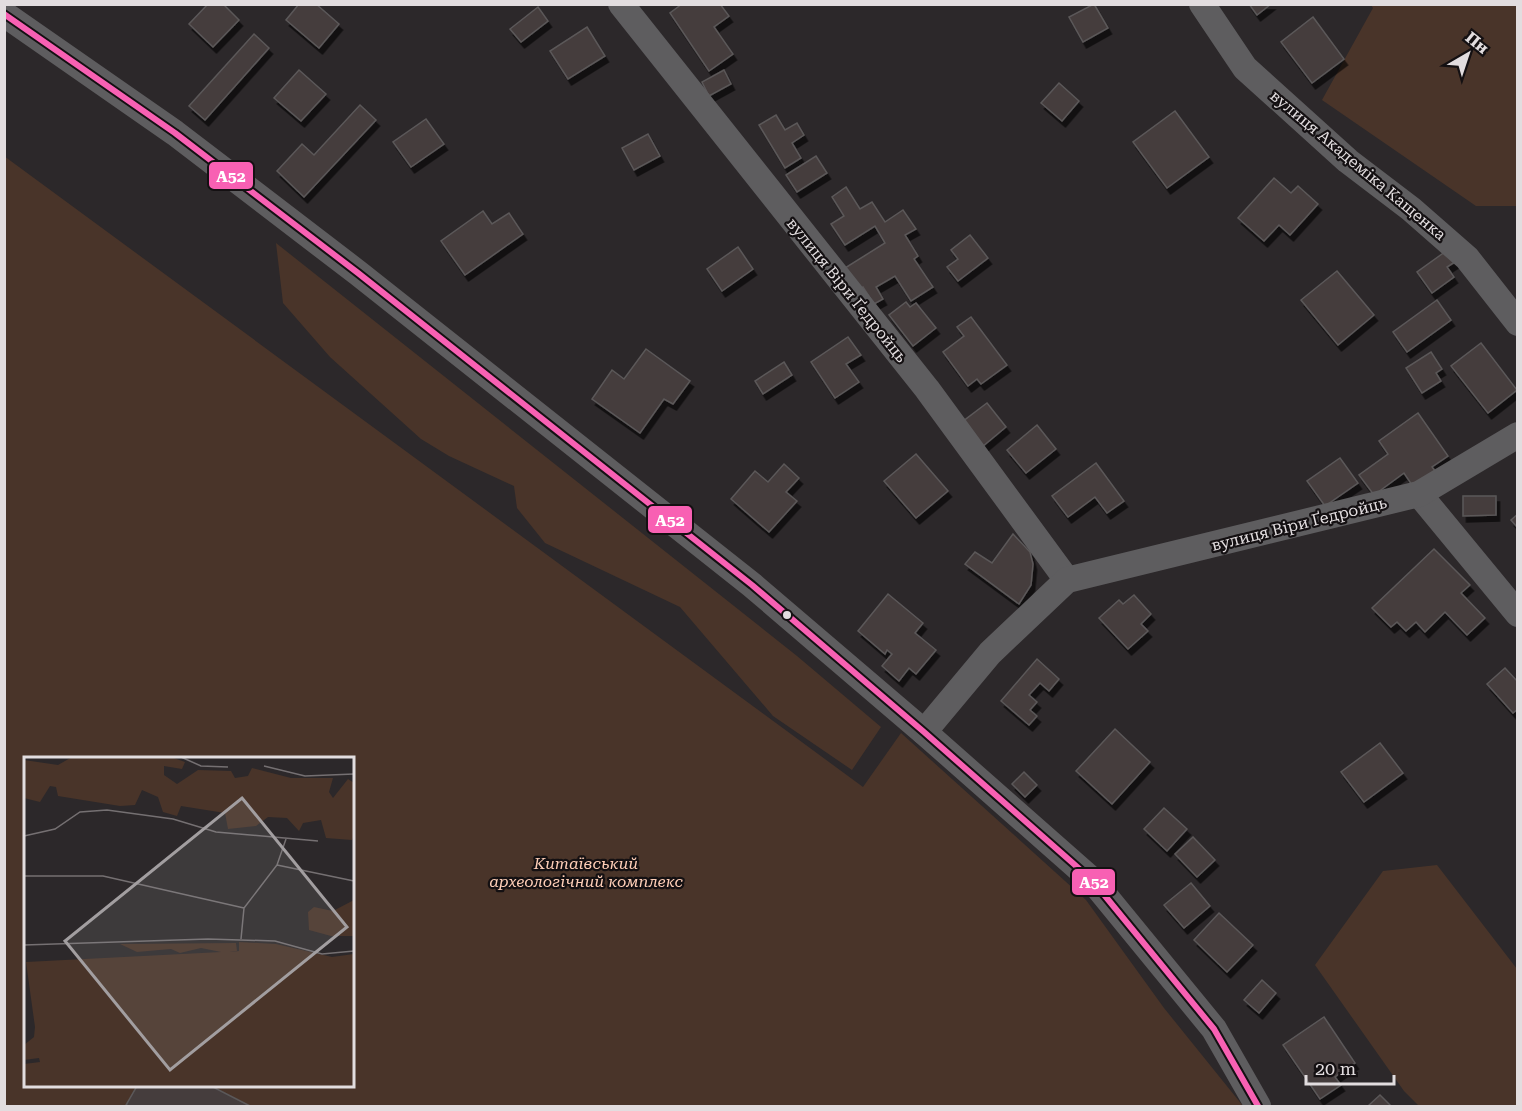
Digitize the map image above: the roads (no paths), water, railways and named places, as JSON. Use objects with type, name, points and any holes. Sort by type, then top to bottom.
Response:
[{"type":"street","name":"вулиця Віри Ґедройць","points":[[621,4],[927,389],[1067,580]]},
{"type":"street","name":"вулиця Академіка Кащенка","points":[[1202,4],[1245,68],[1348,161],[1467,258],[1518,322]]},
{"type":"street","points":[[4,14],[175,133],[358,273],[752,585],[924,732],[1092,880],[1214,1029],[1258,1107]]},
{"type":"street","name":"вулиця Віри Ґедройць","points":[[924,732],[990,653],[1067,580],[1419,494],[1518,435]]},
{"type":"street","points":[[1419,494],[1518,614]]},
{"type":"park label","name":"Китаївський археологічний комплекс","points":[[586,872]]}]
